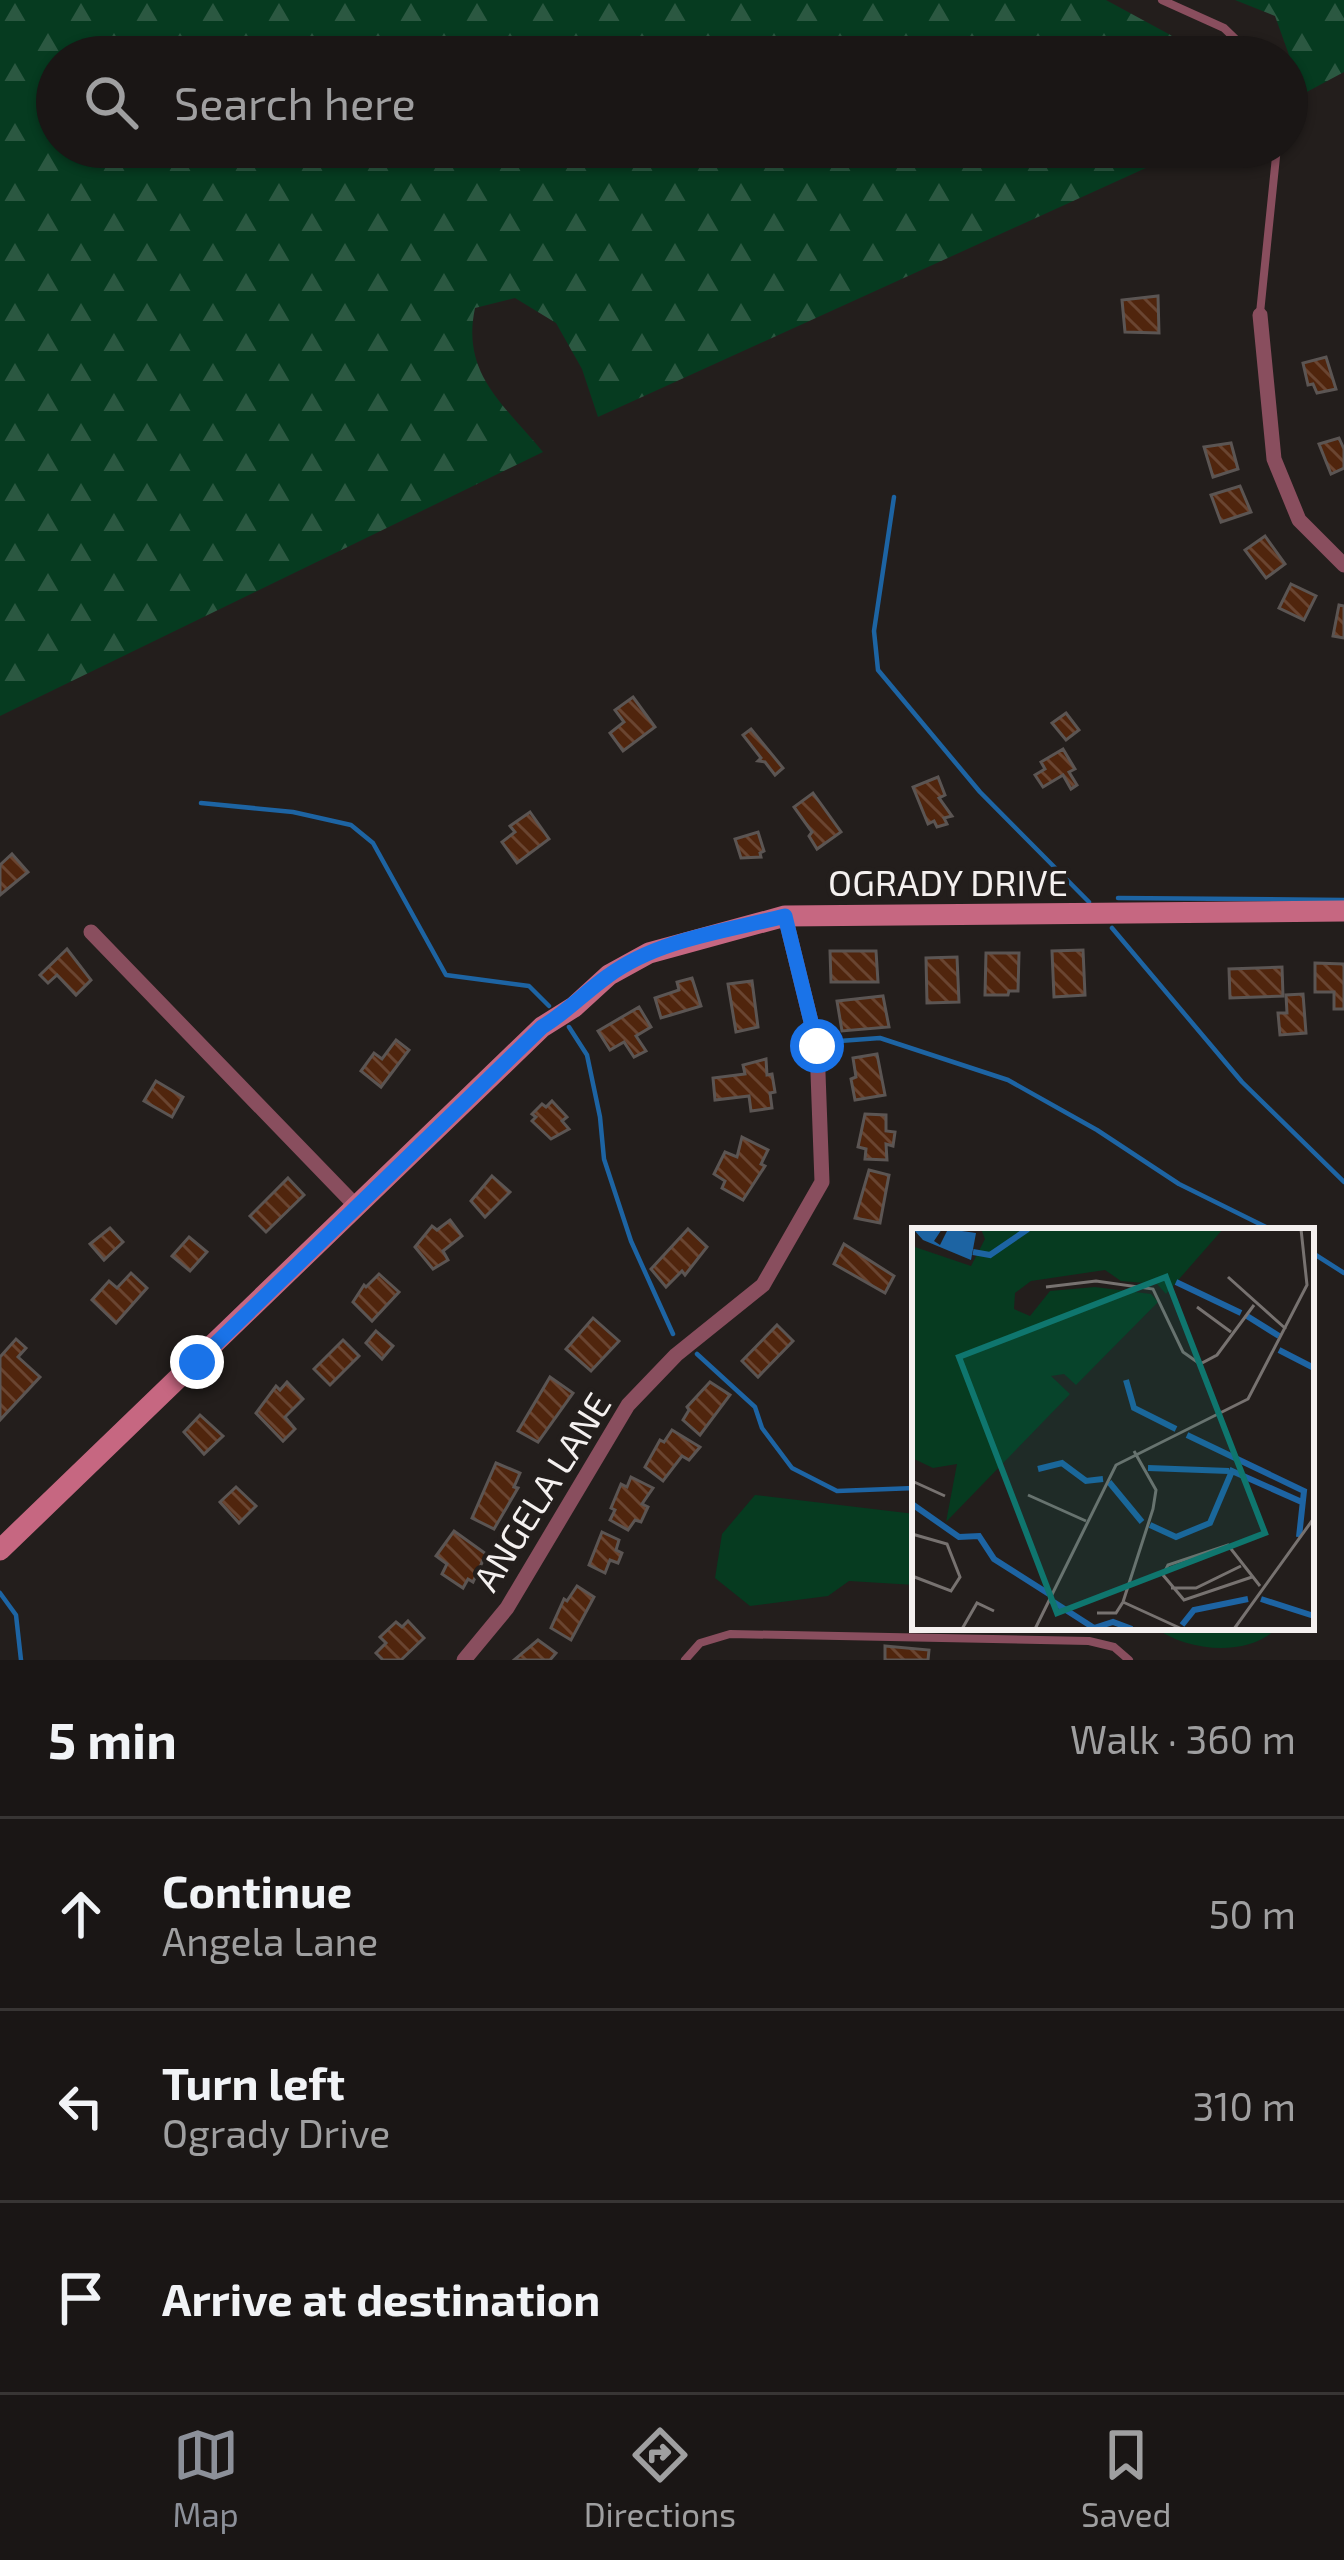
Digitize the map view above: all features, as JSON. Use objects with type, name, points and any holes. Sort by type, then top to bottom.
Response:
[{"type":"street","points":[[1260,315],[1274,459],[1299,520],[1344,565]]},
{"type":"street","name":"OGRADY DRIVE","points":[[0,1550],[542,1027],[574,1007],[609,975],[673,945],[785,916],[1344,911]]},
{"type":"street","name":"ANGELA LANE","points":[[464,1660],[507,1608],[628,1405],[676,1355],[763,1286],[822,1183],[817,1046],[785,916]]},
{"type":"street","points":[[91,932],[356,1206]]},
{"type":"lane","points":[[1162,0],[1232,36]]},
{"type":"lane","points":[[1260,315],[1275,168]]},
{"type":"lane","points":[[685,1660],[700,1643],[730,1634],[1089,1642],[1114,1647],[1129,1660]]},
{"type":"green space","points":[[0,0],[1106,0],[1172,36],[36,36],[36,168],[1146,168],[598,417],[582,369],[556,323],[515,298],[475,308],[472,331],[480,370],[543,452],[0,716]]},
{"type":"green space","points":[[1235,0],[1344,0],[1344,72],[1308,91],[1308,36],[1282,36],[1275,16]]},
{"type":"green space","points":[[755,1495],[912,1514],[912,1585],[849,1581],[828,1596],[750,1606],[715,1578],[722,1534]]},
{"type":"green space","points":[[1159,1630],[1274,1630],[1251,1644],[1218,1648]]},
{"type":"building","points":[[1158,296],[1159,333],[1125,332],[1122,300]]},
{"type":"building","points":[[1326,357],[1336,389],[1317,393],[1313,384],[1308,385],[1303,363]]},
{"type":"building","points":[[1339,438],[1344,468],[1331,474],[1319,444]]},
{"type":"building","points":[[1231,443],[1238,469],[1213,477],[1204,447]]},
{"type":"building","points":[[1240,486],[1251,512],[1221,522],[1211,495]]},
{"type":"building","points":[[1265,536],[1285,564],[1266,578],[1245,550]]},
{"type":"building","points":[[1291,584],[1316,596],[1304,620],[1279,608]]},
{"type":"building","points":[[1339,605],[1344,606],[1344,638],[1333,636]]},
{"type":"building","points":[[633,697],[655,727],[623,751],[610,733],[624,722],[615,710]]},
{"type":"building","points":[[1066,713],[1079,730],[1066,740],[1052,723]]},
{"type":"building","points":[[751,729],[783,768],[775,775],[765,762],[758,761],[761,758],[743,735]]},
{"type":"building","points":[[1063,749],[1075,769],[1069,772],[1077,785],[1071,789],[1063,775],[1043,787],[1035,775],[1045,769],[1041,762]]},
{"type":"building","points":[[938,777],[945,795],[939,798],[952,816],[937,827],[934,821],[928,824],[913,787]]},
{"type":"building","points":[[813,793],[841,832],[817,849],[809,836],[812,832],[794,807]]},
{"type":"building","points":[[530,812],[549,839],[517,863],[502,842],[515,832],[510,826]]},
{"type":"building","points":[[758,832],[764,851],[761,857],[741,858],[735,839]]},
{"type":"building","points":[[12,854],[28,872],[0,895],[0,865]]},
{"type":"building","points":[[67,949],[91,980],[76,995],[57,975],[48,983],[40,975]]},
{"type":"building","points":[[1083,950],[1085,995],[1054,997],[1052,951]]},
{"type":"building","points":[[830,951],[876,951],[878,982],[831,982]]},
{"type":"building","points":[[986,953],[1019,953],[1018,991],[985,995]]},
{"type":"building","points":[[957,957],[959,1002],[927,1003],[926,958]]},
{"type":"building","points":[[1315,963],[1344,964],[1344,1009],[1334,1009],[1334,992],[1315,992]]},
{"type":"building","points":[[1282,967],[1283,996],[1230,998],[1229,969]]},
{"type":"building","points":[[692,978],[701,1006],[661,1018],[655,998],[679,990],[677,982]]},
{"type":"building","points":[[752,981],[758,1027],[736,1032],[728,984]]},
{"type":"building","points":[[1303,994],[1306,1033],[1280,1035],[1278,1013],[1287,1013],[1286,995]]},
{"type":"building","points":[[883,996],[889,1027],[842,1031],[837,1001]]},
{"type":"building","points":[[639,1007],[651,1027],[636,1036],[646,1051],[634,1057],[624,1042],[610,1050],[598,1031]]},
{"type":"building","points":[[396,1040],[409,1050],[381,1087],[361,1071],[374,1053],[382,1059]]},
{"type":"building","points":[[877,1054],[885,1095],[855,1100],[853,1058]]},
{"type":"building","points":[[766,1059],[775,1092],[770,1093],[772,1108],[751,1111],[749,1096],[715,1100],[713,1078],[745,1074],[743,1065]]},
{"type":"building","points":[[156,1081],[183,1097],[172,1117],[144,1101]]},
{"type":"building","points":[[552,1101],[567,1117],[562,1121],[569,1129],[551,1139],[532,1121],[536,1117],[532,1114]]},
{"type":"building","points":[[865,1114],[886,1115],[886,1131],[895,1132],[893,1146],[886,1144],[887,1160],[865,1159],[866,1149],[858,1147]]},
{"type":"building","points":[[742,1137],[768,1150],[761,1164],[765,1166],[743,1200],[722,1188],[725,1181],[714,1174],[725,1152],[737,1157]]},
{"type":"building","points":[[869,1170],[889,1175],[880,1223],[855,1218]]},
{"type":"building","points":[[492,1176],[510,1192],[485,1217],[471,1201]]},
{"type":"building","points":[[288,1178],[304,1195],[266,1232],[250,1216]]},
{"type":"building","points":[[450,1220],[462,1236],[443,1251],[448,1260],[433,1269],[415,1247],[432,1226],[437,1230]]},
{"type":"building","points":[[110,1228],[123,1242],[104,1260],[90,1244]]},
{"type":"building","points":[[688,1229],[707,1247],[685,1275],[682,1271],[666,1287],[651,1269]]},
{"type":"building","points":[[189,1237],[207,1252],[190,1271],[172,1256]]},
{"type":"building","points":[[844,1244],[894,1276],[885,1293],[834,1264]]},
{"type":"building","points":[[131,1273],[147,1288],[116,1323],[92,1300],[109,1281],[117,1288]]},
{"type":"building","points":[[379,1274],[399,1292],[372,1321],[353,1302]]},
{"type":"building","points":[[593,1318],[619,1341],[591,1371],[566,1349]]},
{"type":"building","points":[[777,1325],[793,1341],[758,1377],[742,1361]]},
{"type":"building","points":[[376,1331],[393,1346],[382,1359],[366,1343]]},
{"type":"building","points":[[16,1339],[26,1348],[18,1357],[40,1377],[0,1420],[0,1357]]},
{"type":"building","points":[[343,1340],[359,1356],[330,1385],[314,1369]]},
{"type":"building","points":[[550,1377],[573,1393],[538,1442],[518,1431]]},
{"type":"building","points":[[287,1382],[303,1399],[285,1417],[295,1429],[283,1441],[256,1413],[276,1386],[280,1390]]},
{"type":"building","points":[[710,1382],[730,1395],[700,1435],[683,1420],[687,1407]]},
{"type":"building","points":[[200,1415],[223,1436],[204,1454],[184,1432]]},
{"type":"building","points":[[672,1430],[700,1447],[689,1460],[682,1456],[663,1481],[645,1467],[660,1440],[664,1442]]},
{"type":"building","points":[[496,1463],[520,1473],[514,1487],[518,1488],[494,1529],[472,1518]]},
{"type":"building","points":[[631,1477],[653,1488],[642,1504],[648,1507],[641,1522],[635,1520],[628,1530],[610,1520],[621,1484],[627,1487]]},
{"type":"building","points":[[236,1487],[256,1506],[239,1523],[220,1502]]},
{"type":"building","points":[[454,1531],[486,1554],[473,1582],[468,1579],[463,1588],[442,1574],[447,1564],[436,1556]]},
{"type":"building","points":[[602,1532],[619,1540],[616,1550],[622,1553],[618,1563],[610,1560],[605,1573],[589,1565]]},
{"type":"building","points":[[577,1586],[594,1597],[571,1640],[551,1628],[564,1599]]},
{"type":"building","points":[[408,1621],[424,1638],[401,1660],[383,1660],[376,1653],[386,1643],[380,1637],[396,1622],[402,1627]]},
{"type":"building","points":[[538,1640],[556,1653],[550,1660],[514,1660]]},
{"type":"building","points":[[885,1646],[929,1650],[928,1660],[885,1660]]},
{"type":"waterway","points":[[894,497],[874,631],[878,670],[980,792],[1089,902]]},
{"type":"waterway","points":[[201,803],[293,812],[351,825],[373,843],[446,975],[529,986],[549,1006]]},
{"type":"waterway","points":[[1118,898],[1344,900]]},
{"type":"waterway","points":[[1112,928],[1242,1082],[1344,1182]]},
{"type":"waterway","points":[[569,1027],[587,1055],[604,1159],[631,1241],[673,1334]]},
{"type":"waterway","points":[[826,1042],[880,1038],[1008,1080],[1179,1184],[1268,1228]]},
{"type":"waterway","points":[[1314,1254],[1344,1273]]},
{"type":"waterway","points":[[697,1354],[755,1407],[762,1428],[792,1468],[837,1491],[912,1488]]},
{"type":"waterway","points":[[0,1593],[16,1615],[21,1660]]},
{"type":"route","points":[[197,1362],[542,1027],[574,1007],[609,975],[649,953],[785,916],[817,1046]]}]
